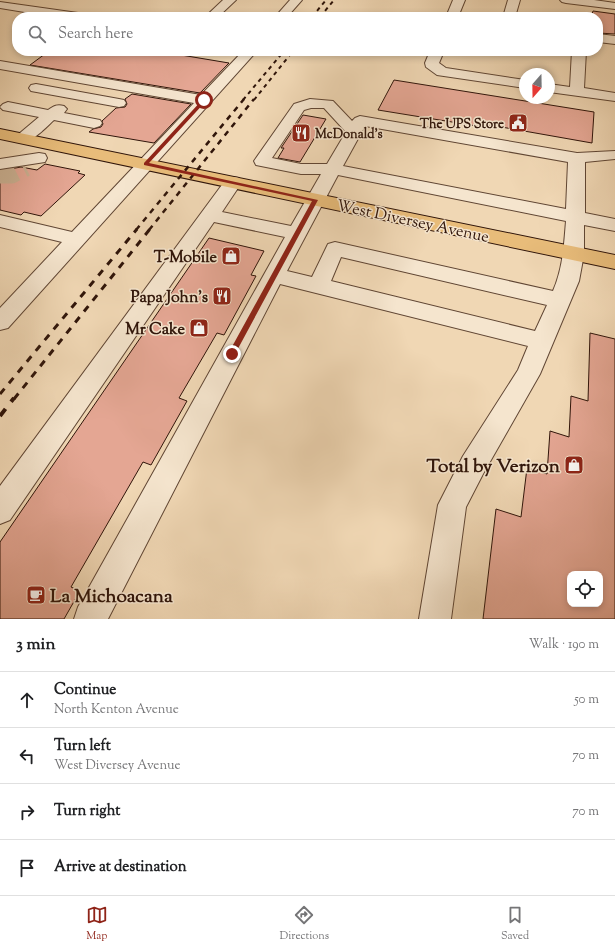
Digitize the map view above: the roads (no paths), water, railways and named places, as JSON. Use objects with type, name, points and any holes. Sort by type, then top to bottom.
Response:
[{"type":"main road","name":"West Diversey Avenue","points":[[0,134],[615,262]]},
{"type":"street","points":[[217,12],[230,0]]},
{"type":"street","points":[[285,12],[296,0]]},
{"type":"street","points":[[454,12],[459,0]]},
{"type":"street","points":[[510,12],[514,0]]},
{"type":"street","points":[[566,0],[615,6]]},
{"type":"street","points":[[0,5],[46,12]]},
{"type":"street","points":[[603,39],[615,40]]},
{"type":"street","points":[[0,322],[245,56]]},
{"type":"street","points":[[435,56],[432,63],[433,67],[442,72],[519,83]]},
{"type":"street","points":[[577,92],[579,56]]},
{"type":"street","points":[[0,65],[204,100]]},
{"type":"street","points":[[36,88],[119,103]]},
{"type":"street","points":[[555,89],[615,97]]},
{"type":"street","points":[[22,138],[77,95]]},
{"type":"street","points":[[354,132],[328,104],[310,103],[299,107],[262,161],[301,169],[333,169],[615,225]]},
{"type":"street","points":[[8,107],[94,124]]},
{"type":"street","points":[[90,619],[274,275],[360,121],[577,158],[612,155]]},
{"type":"street","points":[[0,164],[33,164],[54,145]]},
{"type":"street","points":[[435,619],[452,505],[473,465],[528,374],[568,281],[574,254],[577,158]]},
{"type":"street","points":[[0,510],[233,182]]},
{"type":"street","points":[[210,215],[297,234]]},
{"type":"street","points":[[0,221],[76,240]]},
{"type":"street","points":[[318,286],[335,249],[560,300]]},
{"type":"street","points":[[274,275],[542,341]]},
{"type":"tunnel","points":[[0,175],[12,175],[26,168]]},
{"type":"railway","points":[[316,12],[326,0]]},
{"type":"railway","points":[[324,12],[334,0]]},
{"type":"railway","points":[[243,100],[280,56]]},
{"type":"railway","points":[[254,100],[289,56]]},
{"type":"railway","points":[[136,230],[244,99]]},
{"type":"railway","points":[[149,230],[254,99]]},
{"type":"railway","points":[[0,394],[137,229]]},
{"type":"railway","points":[[14,399],[150,229]]},
{"type":"railway","points":[[0,416],[14,398]]},
{"type":"place","name":"The UPS Store","points":[[518,123]]},
{"type":"place","name":"McDonald's","points":[[301,133]]},
{"type":"place","name":"T-Mobile","points":[[231,256]]},
{"type":"place","name":"Papa John's","points":[[222,296]]},
{"type":"place","name":"Mr Cake","points":[[199,328]]},
{"type":"place","name":"Total by Verizon","points":[[574,465]]},
{"type":"place","name":"La Michoacana","points":[[36,595]]}]
